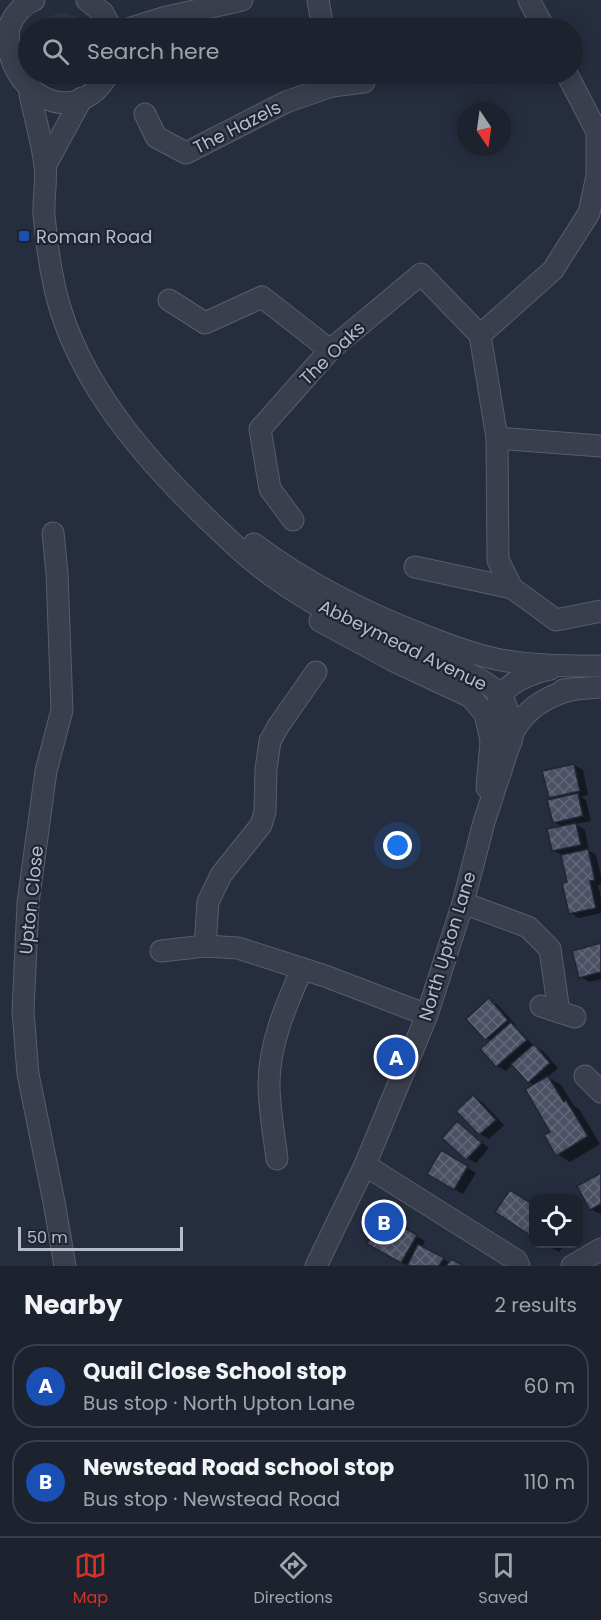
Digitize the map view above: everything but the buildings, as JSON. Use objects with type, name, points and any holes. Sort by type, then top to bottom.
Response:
[{"type":"street","points":[[87,0],[106,18]]},
{"type":"street","points":[[163,18],[242,0]]},
{"type":"street","points":[[318,0],[321,18]]},
{"type":"street","points":[[529,0],[539,18]]},
{"type":"street","points":[[18,83],[12,75],[2,49],[12,20],[31,1]]},
{"type":"street","points":[[19,84],[30,94],[56,103],[82,98],[94,91],[100,84]]},
{"type":"street","name":"The Hazels","points":[[145,114],[156,137],[186,153],[323,84]]},
{"type":"street","points":[[512,588],[498,560],[497,438],[480,334],[553,270],[588,213],[597,176],[599,131],[573,84]]},
{"type":"street","name":"Abbeymead Avenue","points":[[30,94],[45,166],[44,215],[52,275],[63,319],[74,346],[124,428],[167,479],[226,538],[266,572],[294,591],[390,642],[478,679],[493,688],[501,696],[507,711],[501,741]]},
{"type":"street","name":"Abbeymead Avenue","points":[[45,166],[82,98]]},
{"type":"street","name":"The Oaks","points":[[293,520],[270,489],[260,429],[330,350],[420,274],[480,334]]},
{"type":"street","points":[[169,300],[205,323],[262,297],[330,350]]},
{"type":"street","points":[[497,438],[601,446]]},
{"type":"street","name":"Abbeymead Avenue","points":[[167,479],[274,559],[328,592],[371,614],[474,654],[529,664],[601,666]]},
{"type":"street","name":"Abbeymead Avenue","points":[[167,479],[204,529],[264,584],[346,637],[471,697],[480,705],[501,741]]},
{"type":"street","name":"Upton Close","points":[[53,533],[57,573],[62,710],[46,771],[29,893],[23,1011],[28,1074],[54,1202],[64,1266]]},
{"type":"street","points":[[415,567],[512,588],[556,620],[601,611]]},
{"type":"street","name":"Abbeymead Avenue","points":[[501,696],[518,681],[535,673],[573,666]]},
{"type":"street","points":[[205,945],[208,902],[221,875],[261,825],[265,812],[266,769],[270,741],[279,724],[316,672]]},
{"type":"street","name":"Abbeymead Avenue","points":[[457,689],[501,696],[601,687]]},
{"type":"street","name":"Abbeymead Avenue","points":[[501,741],[531,708],[560,692],[575,689]]},
{"type":"street","name":"North Upton Lane","points":[[316,1266],[364,1165],[428,1015],[463,903],[484,822],[501,741]]},
{"type":"street","points":[[463,903],[528,927],[550,949],[558,1012]]},
{"type":"street","points":[[161,951],[205,945],[238,948],[428,1015]]},
{"type":"street","points":[[277,1159],[269,1085],[272,1045],[302,969]]},
{"type":"street","points":[[585,1076],[601,1092]]},
{"type":"street","points":[[364,1165],[516,1260],[519,1266]]},
{"type":"street","points":[[572,1266],[601,1249]]},
{"type":"shaded area","points":[[65,13],[78,18],[46,18]]},
{"type":"place","name":"Roman Road","points":[[24,236]]},
{"type":"place","name":"Quail Close School stop","points":[[396,1057]]},
{"type":"place","name":"Newstead Road school stop","points":[[384,1222]]}]
